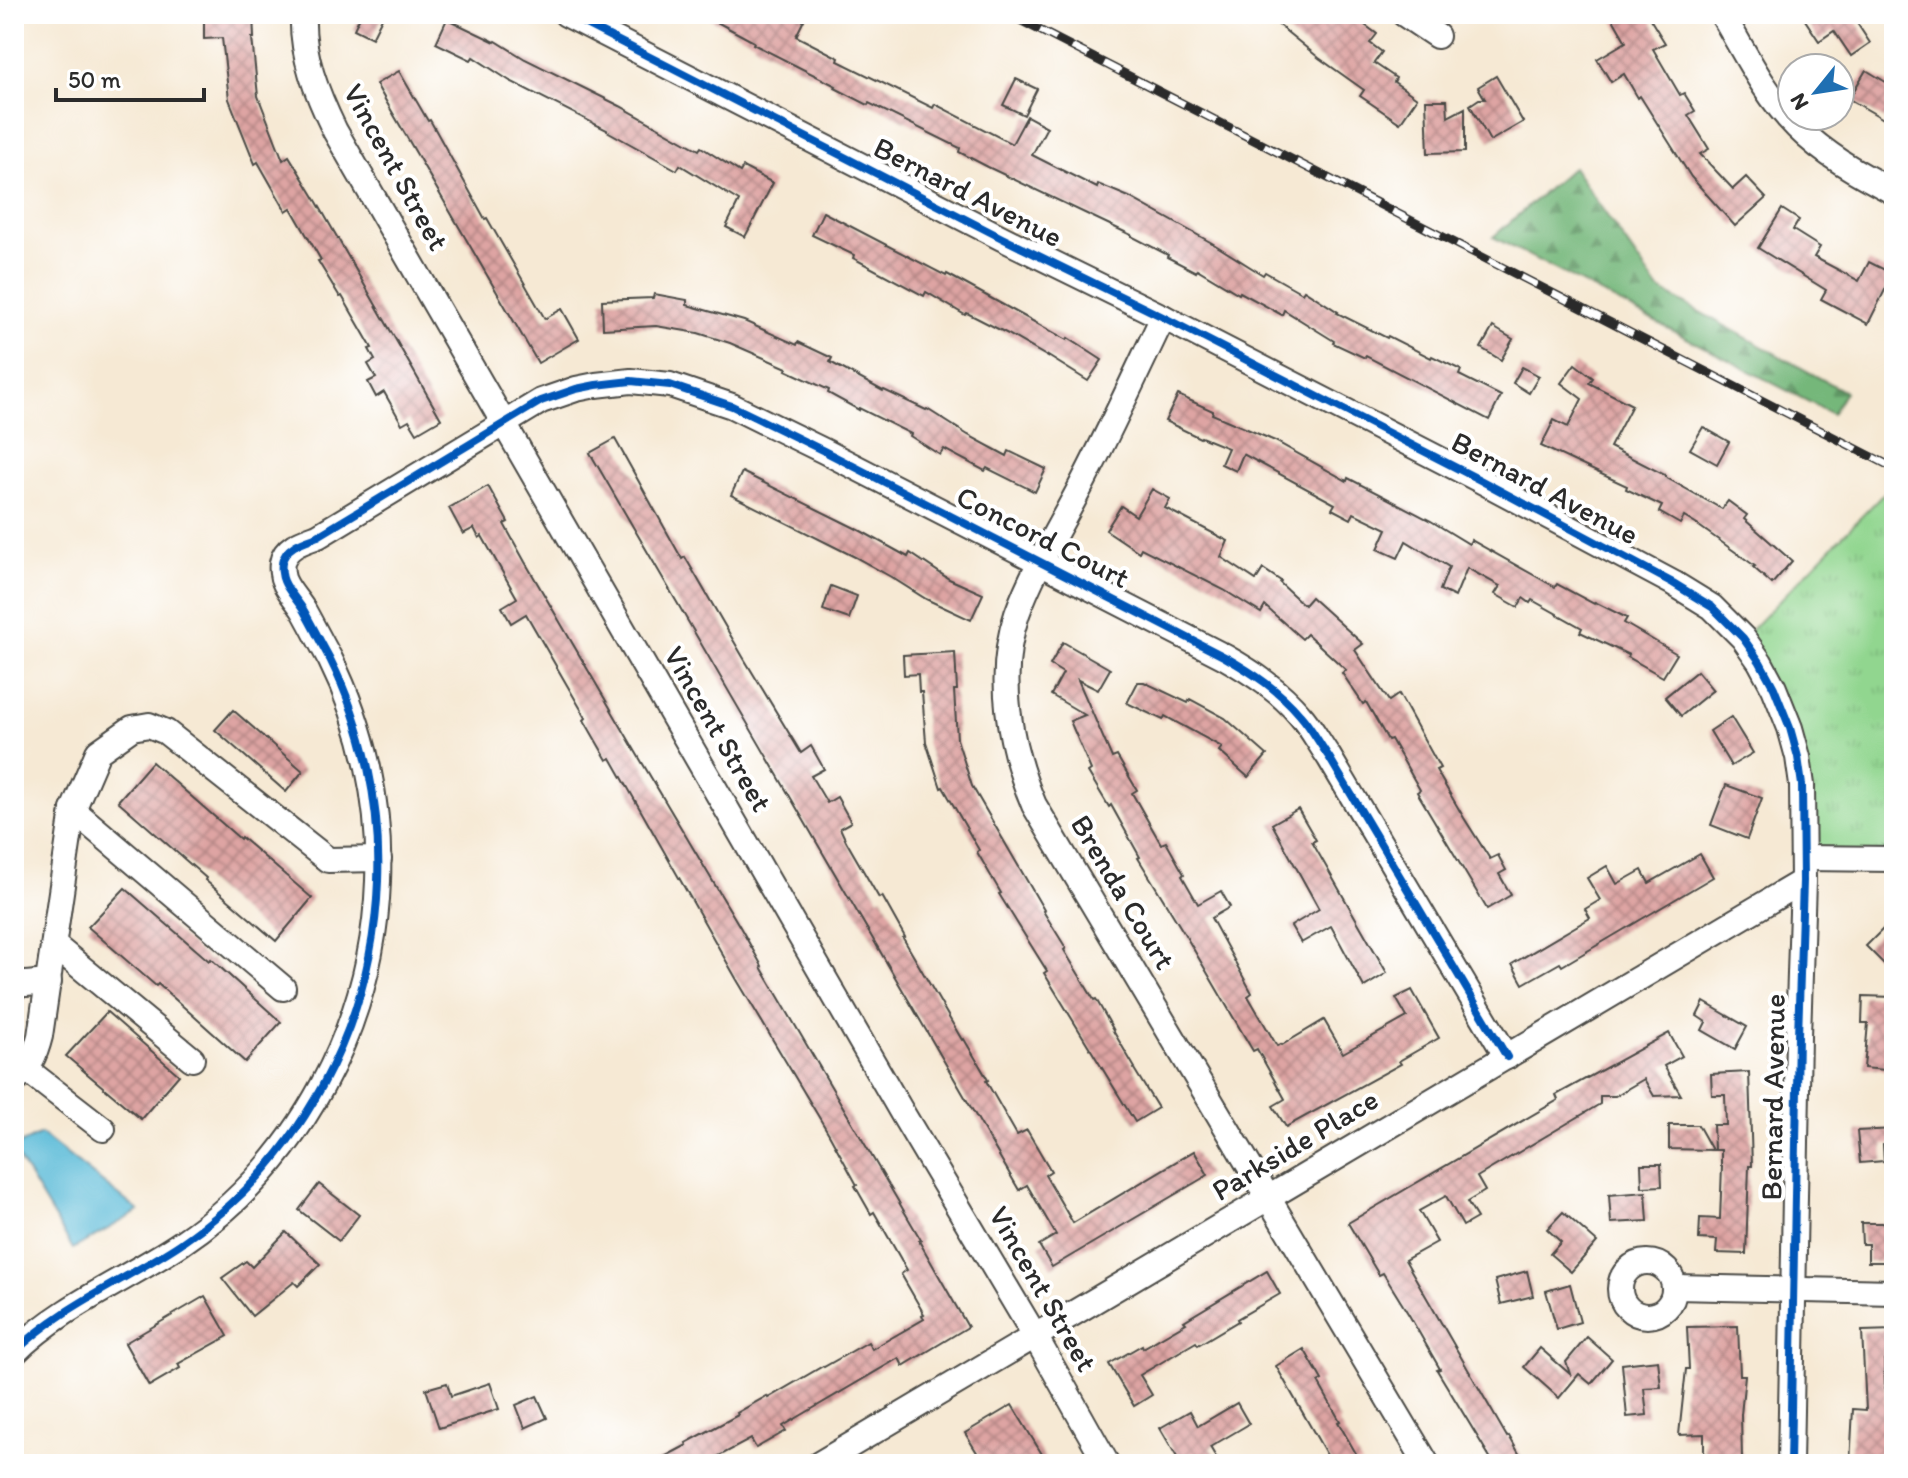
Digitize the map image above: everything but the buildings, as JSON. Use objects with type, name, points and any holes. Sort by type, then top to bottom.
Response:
[{"type":"street","name":"Vincent Street","points":[[303,14],[305,48],[312,77],[343,144],[1107,1464]]},
{"type":"street","name":"Bernard Avenue","points":[[566,14],[1508,495],[1673,583],[1712,607],[1743,638],[1774,688],[1790,728],[1802,785],[1803,870],[1790,1464]]},
{"type":"street","points":[[1404,14],[1437,36]]},
{"type":"street","points":[[1722,14],[1760,79],[1796,125],[1840,162],[1894,192]]},
{"type":"street","name":"Brenda Court","points":[[1163,317],[1027,589],[1017,616],[1007,668],[1012,738],[1034,805],[1427,1464]]},
{"type":"street","name":"Concord Court","points":[[379,859],[375,806],[355,719],[330,660],[283,579],[282,564],[287,551],[318,536],[541,401],[576,389],[631,381],[670,385],[732,406],[824,451],[1245,669],[1281,695],[1302,717],[1329,757],[1507,1057]]},
{"type":"street","points":[[14,1353],[74,1307],[200,1229],[251,1184],[299,1126],[335,1062],[356,1009],[375,931],[379,859],[328,860],[166,732],[149,725],[132,728],[98,752],[73,810],[38,1045],[36,1054],[21,1076],[103,1129]]},
{"type":"street","points":[[73,810],[283,988]]},
{"type":"street","points":[[1803,870],[1894,859]]},
{"type":"street","name":"Parkside Place","points":[[819,1464],[1507,1057],[1803,870]]},
{"type":"street","points":[[54,945],[192,1059]]},
{"type":"street","points":[[14,985],[49,982]]},
{"type":"street","points":[[1675,1287],[1894,1292]]},
{"type":"green space","points":[[1573,167],[1658,289],[1845,392],[1832,414],[1493,237]]},
{"type":"green space","points":[[1894,483],[1894,859],[1803,858],[1802,785],[1743,638]]},
{"type":"water","points":[[41,1134],[139,1211],[73,1249],[14,1151],[14,1147]]},
{"type":"railway","points":[[1008,14],[1894,468]]},
{"type":"cycle path","points":[[566,14],[1480,480],[1673,583],[1712,607],[1743,638],[1774,688],[1790,728],[1802,785],[1803,881],[1790,1464]]},
{"type":"cycle path","points":[[14,1353],[52,1321],[180,1244],[223,1211],[261,1174],[294,1132],[322,1086],[345,1038],[362,987],[373,934],[378,881],[377,824],[361,739],[342,685],[282,575],[287,552],[541,401],[596,385],[631,381],[670,385],[732,406],[1225,657],[1265,683],[1300,715],[1329,757],[1507,1057]]}]
